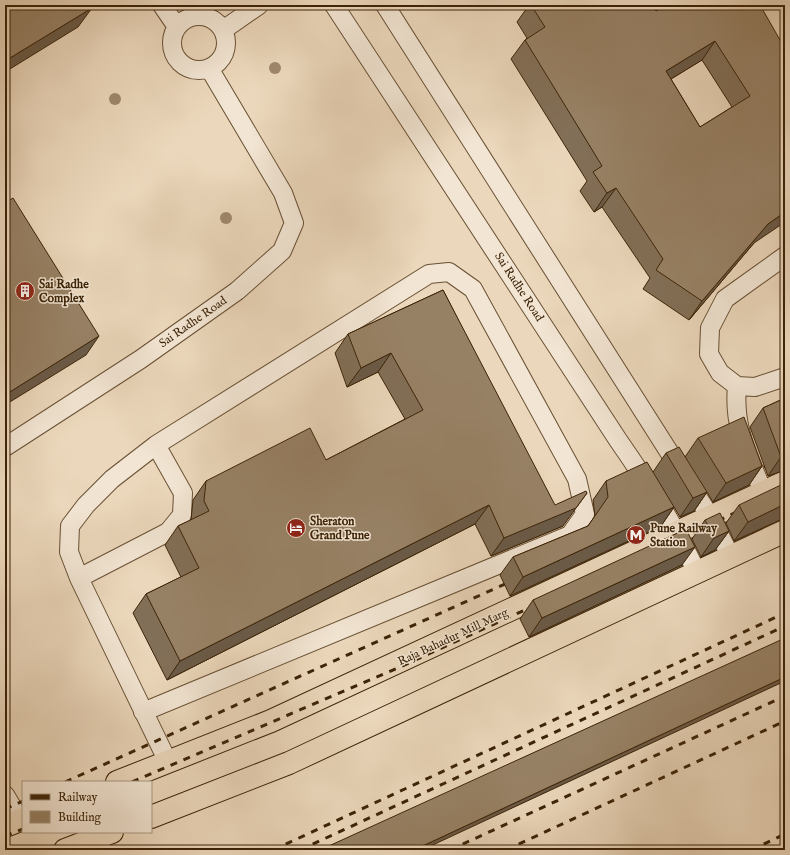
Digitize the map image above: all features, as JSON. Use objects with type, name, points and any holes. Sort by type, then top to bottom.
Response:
[{"type":"highway","name":"Raja Bahadur Mill Marg","points":[[120,781],[271,721],[711,518],[785,482]]},
{"type":"highway","points":[[152,817],[289,763],[785,531]]},
{"type":"highway","points":[[66,850],[109,833]]},
{"type":"lane","points":[[162,5],[177,28]]},
{"type":"lane","points":[[223,30],[259,5]]},
{"type":"lane","name":"Sai Radhe Road","points":[[334,5],[618,440],[649,484],[678,532],[697,573]]},
{"type":"lane","points":[[385,5],[711,518],[730,557]]},
{"type":"lane","points":[[201,16],[210,18],[223,30],[225,48],[222,57],[209,68],[192,69],[184,65],[178,60],[172,44],[177,28],[183,21],[192,17],[201,16]]},
{"type":"lane","name":"Sai Radhe Road","points":[[5,447],[141,359],[236,291],[282,251],[294,223],[285,199],[209,68]]},
{"type":"lane","points":[[785,256],[725,299],[710,328],[710,354],[720,372],[737,386],[755,387],[785,377]]},
{"type":"lane","points":[[143,712],[570,535],[585,514],[577,479],[474,289],[449,272],[429,274],[156,445],[102,489],[86,505],[70,526],[69,552],[79,578],[143,712],[168,762]]},
{"type":"lane","points":[[737,386],[735,406],[741,435],[763,492]]},
{"type":"lane","points":[[79,578],[168,532],[182,515],[183,493],[156,445]]},
{"type":"lane","points":[[5,795],[16,821]]},
{"type":"building","points":[[5,5],[90,5],[92,8],[5,61]]},
{"type":"building","points":[[531,5],[653,5],[656,11],[665,5],[760,5],[784,47],[785,46],[785,212],[768,224],[702,301],[656,270],[663,259],[616,188],[607,193],[593,172],[602,166],[525,40],[545,27]],"holes":[[[715,41],[750,96],[700,127],[666,71]]]},
{"type":"building","name":"Sai Radhe Complex","points":[[13,198],[99,336],[5,395],[5,203]]},
{"type":"building","points":[[443,290],[555,505],[586,491],[587,493],[576,508],[504,538],[489,505],[180,661],[146,594],[199,568],[178,526],[209,511],[204,501],[206,481],[310,428],[326,460],[423,410],[391,353],[361,368],[348,334]]},
{"type":"building","points":[[785,398],[785,456],[781,457],[763,408]]},
{"type":"building","points":[[744,417],[762,466],[726,483],[698,438]]},
{"type":"building","points":[[679,447],[707,492],[693,498],[666,453]]},
{"type":"building","points":[[647,462],[674,507],[523,577],[513,557],[588,526],[608,497],[606,481]]},
{"type":"building","points":[[785,483],[785,504],[748,522],[739,505]]},
{"type":"building","points":[[720,513],[729,531],[714,538],[705,520]]},
{"type":"building","points":[[686,529],[695,547],[542,618],[533,600]]},
{"type":"building","points":[[785,638],[785,677],[414,850],[320,850]]},
{"type":"railway","points":[[751,473],[785,457]]},
{"type":"railway","points":[[680,539],[741,510]]},
{"type":"railway","points":[[67,781],[514,580]]},
{"type":"railway","points":[[134,781],[400,667],[538,604]]},
{"type":"railway","points":[[273,850],[785,613]]},
{"type":"railway","points":[[300,850],[785,626]]},
{"type":"railway","points":[[450,850],[785,696]]},
{"type":"railway","points":[[506,850],[785,721]]},
{"type":"railway","points":[[5,809],[22,801]]},
{"type":"railway","points":[[5,836],[22,829]]},
{"type":"railway","points":[[751,850],[785,834]]},
{"type":"place","name":"Sai Radhe Complex","points":[[25,291]]},
{"type":"place","name":"Sheraton Grand Pune","points":[[296,528]]},
{"type":"place","name":"Pune Railway Station","points":[[636,535]]}]
